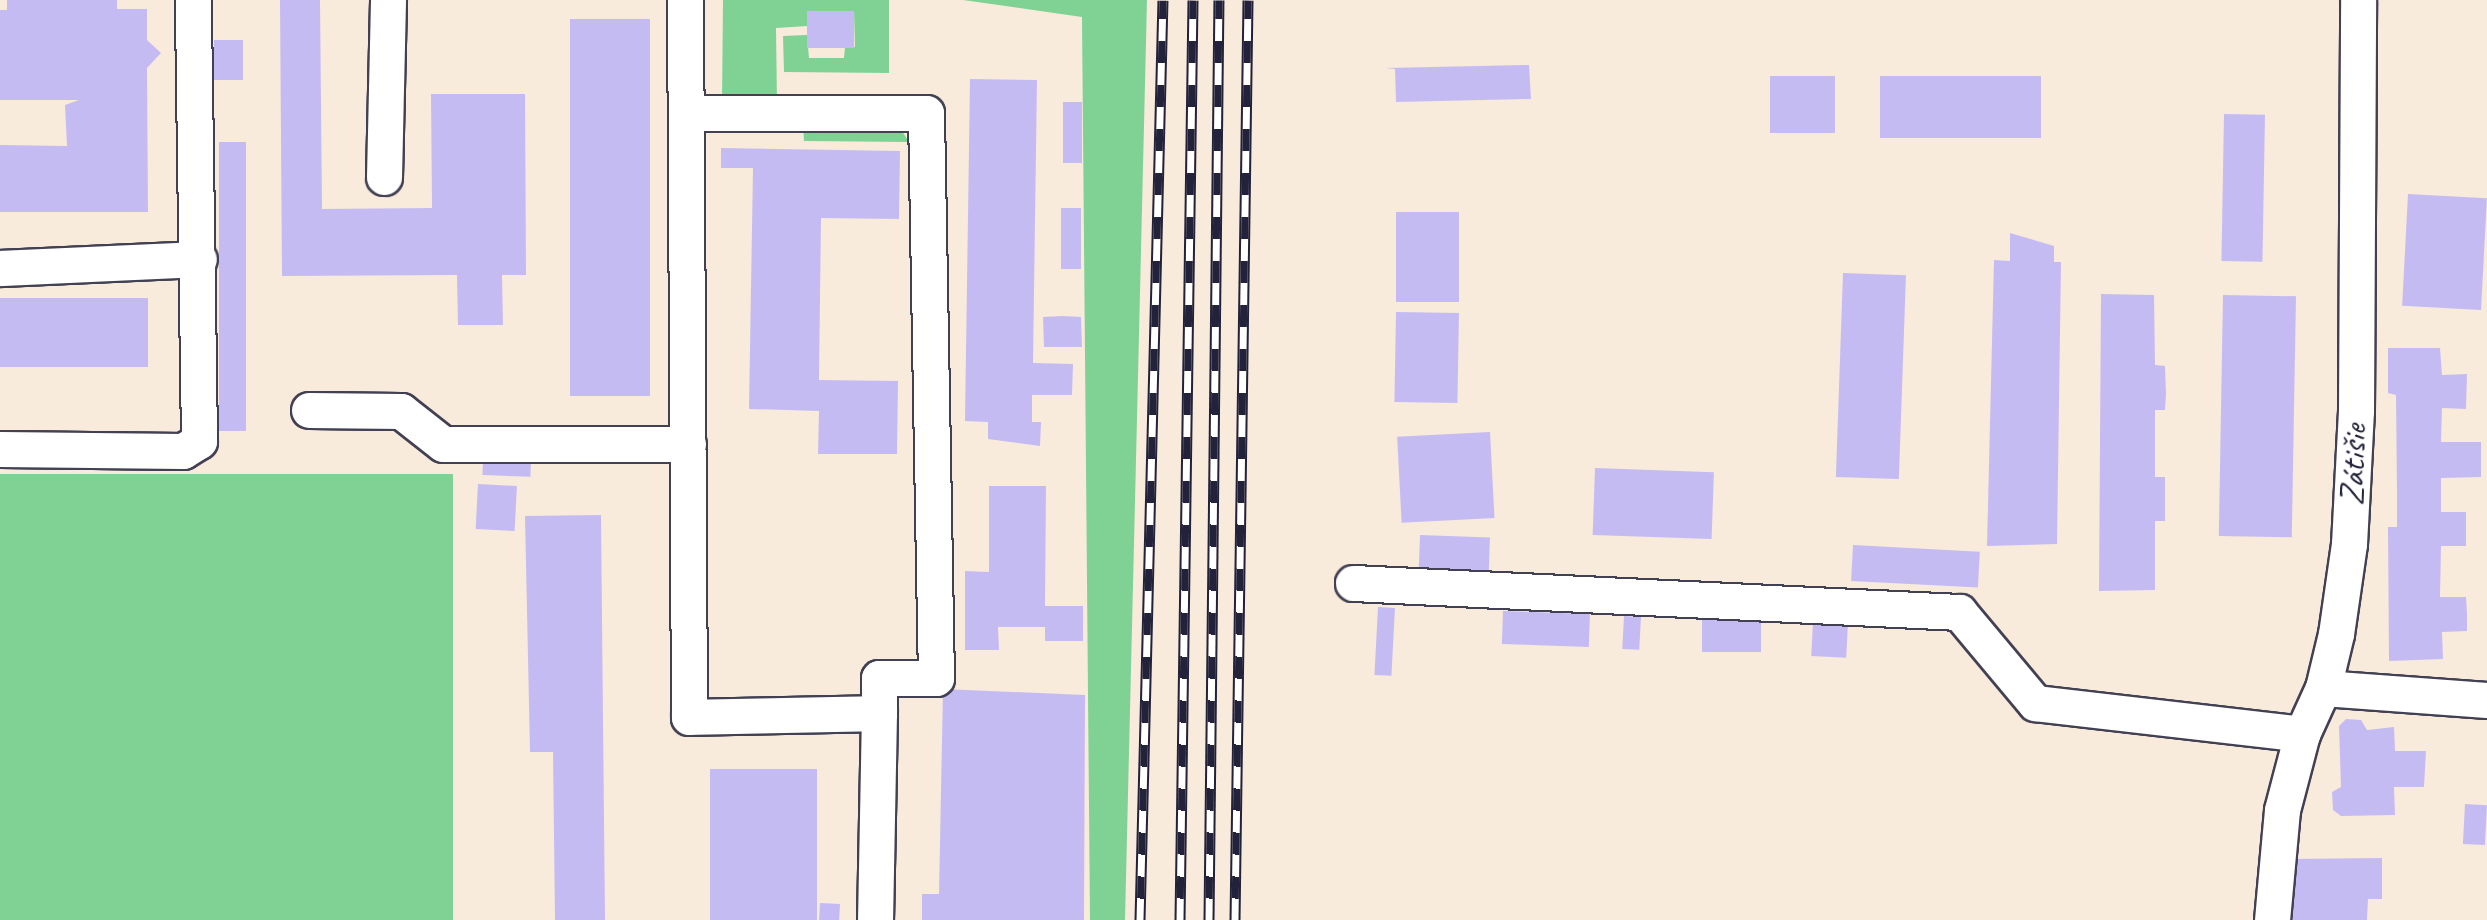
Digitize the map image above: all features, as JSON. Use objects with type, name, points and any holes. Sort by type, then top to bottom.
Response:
[{"type":"street","points":[[0,448],[183,451],[199,441],[193,0]]},
{"type":"street","points":[[384,178],[388,0]]},
{"type":"street","points":[[685,0],[689,717],[879,712]]},
{"type":"street","name":"Zátišie","points":[[2272,920],[2282,810],[2302,734],[2323,688],[2344,587],[2354,476],[2358,0]]},
{"type":"street","points":[[686,113],[926,114],[936,678],[879,678],[875,920]]},
{"type":"street","points":[[0,268],[199,259]]},
{"type":"street","points":[[309,410],[401,411],[444,444],[688,444]]},
{"type":"street","points":[[1354,583],[1958,612],[2034,704],[2302,734]]},
{"type":"street","points":[[2323,688],[2487,700]]},
{"type":"green space","points":[[723,0],[889,0],[889,73],[784,72],[783,36],[807,35],[809,58],[844,58],[845,47],[855,47],[854,11],[808,11],[807,26],[776,28],[777,103],[722,102]]},
{"type":"green space","points":[[963,0],[1147,0],[1125,920],[1090,920],[1082,17]]},
{"type":"green space","points":[[803,123],[900,128],[909,142],[804,141]]},
{"type":"green space","points":[[0,474],[453,474],[453,920],[0,920]]},
{"type":"building","points":[[7,0],[117,0],[117,9],[147,9],[147,40],[161,53],[147,68],[148,212],[0,212],[0,145],[67,146],[65,105],[79,100],[0,100],[0,10],[7,10]]},
{"type":"building","points":[[280,0],[320,0],[322,209],[432,208],[431,94],[525,94],[526,275],[502,275],[503,325],[458,325],[457,275],[282,276]]},
{"type":"building","points":[[807,11],[854,11],[854,48],[807,48]]},
{"type":"building","points":[[570,19],[650,19],[650,396],[570,396]]},
{"type":"building","points":[[214,40],[243,40],[243,80],[214,80]]},
{"type":"building","points":[[1529,65],[1531,99],[1396,102],[1395,69],[1385,68]]},
{"type":"building","points":[[1770,76],[1835,76],[1835,133],[1770,133]]},
{"type":"building","points":[[1880,76],[2041,76],[2041,138],[1880,138]]},
{"type":"building","points":[[970,79],[1037,80],[1033,363],[1073,364],[1072,395],[1032,395],[1032,422],[1041,422],[1040,446],[988,439],[988,422],[965,421]]},
{"type":"building","points":[[1063,102],[1082,102],[1082,163],[1063,163]]},
{"type":"building","points":[[2224,114],[2265,115],[2262,262],[2221,261]]},
{"type":"building","points":[[219,142],[246,142],[246,431],[219,431]]},
{"type":"building","points":[[721,148],[900,151],[899,219],[821,218],[819,380],[898,381],[897,454],[818,454],[819,411],[749,409],[753,168],[721,168]]},
{"type":"building","points":[[2408,194],[2487,198],[2481,310],[2402,306]]},
{"type":"building","points":[[1061,208],[1081,208],[1081,269],[1061,269]]},
{"type":"building","points":[[1396,212],[1459,212],[1459,302],[1396,302]]},
{"type":"building","points":[[2010,233],[2054,246],[2054,262],[2061,262],[2057,544],[1987,546],[1994,260],[2010,261]]},
{"type":"building","points":[[1843,273],[1906,275],[1899,479],[1836,477]]},
{"type":"building","points":[[2101,294],[2154,295],[2155,365],[2165,366],[2166,394],[2165,410],[2155,410],[2155,477],[2165,477],[2165,521],[2155,521],[2155,590],[2099,591]]},
{"type":"building","points":[[2223,295],[2296,296],[2292,537],[2219,536]]},
{"type":"building","points":[[0,298],[148,298],[148,367],[0,367]]},
{"type":"building","points":[[1396,312],[1459,313],[1457,403],[1394,402]]},
{"type":"building","points":[[1043,317],[1081,317],[1082,347],[1044,347]]},
{"type":"building","points":[[2388,348],[2440,348],[2442,375],[2467,374],[2466,409],[2442,408],[2441,442],[2481,442],[2481,477],[2441,478],[2441,512],[2466,512],[2466,546],[2441,546],[2440,597],[2466,597],[2467,613],[2467,631],[2442,632],[2443,659],[2389,661],[2388,527],[2397,527],[2397,495],[2396,395],[2388,393]]},
{"type":"building","points":[[1490,432],[1495,518],[1402,523],[1397,437]]},
{"type":"building","points":[[483,459],[531,461],[530,477],[482,475]]},
{"type":"building","points":[[1595,468],[1714,472],[1712,539],[1593,535]]},
{"type":"building","points":[[478,484],[517,486],[515,531],[476,529]]},
{"type":"building","points":[[989,486],[1046,486],[1045,606],[1083,606],[1083,641],[1045,641],[1045,627],[998,627],[999,650],[965,650],[965,571],[989,572]]},
{"type":"building","points":[[601,515],[605,920],[555,920],[553,752],[530,752],[525,516]]},
{"type":"building","points":[[1420,535],[1490,537],[1489,571],[1419,569]]},
{"type":"building","points":[[1853,545],[1980,552],[1978,588],[1851,581]]},
{"type":"building","points":[[1378,607],[1395,608],[1391,676],[1374,675]]},
{"type":"building","points":[[1503,611],[1590,614],[1589,647],[1502,644]]},
{"type":"building","points":[[1624,616],[1641,617],[1639,650],[1622,649]]},
{"type":"building","points":[[1702,620],[1761,620],[1761,652],[1702,652]]},
{"type":"building","points":[[1813,622],[1848,624],[1846,658],[1811,656]]},
{"type":"building","points":[[943,689],[1085,695],[1084,920],[922,920],[922,894],[939,894]]},
{"type":"building","points":[[2346,719],[2361,720],[2367,730],[2394,727],[2395,751],[2426,751],[2424,787],[2394,787],[2395,815],[2341,816],[2333,810],[2332,792],[2341,787],[2339,726]]},
{"type":"building","points":[[710,769],[817,769],[817,920],[710,920]]},
{"type":"building","points":[[2465,804],[2487,805],[2485,845],[2463,844]]},
{"type":"building","points":[[2382,858],[2382,899],[2368,899],[2367,920],[2291,920],[2290,859]]},
{"type":"building","points":[[820,903],[840,904],[839,920],[819,920]]},
{"type":"railway","points":[[1140,920],[1163,0]]},
{"type":"railway","points":[[1180,920],[1193,0]]},
{"type":"railway","points":[[1209,920],[1219,0]]},
{"type":"railway","points":[[1235,920],[1248,0]]}]
